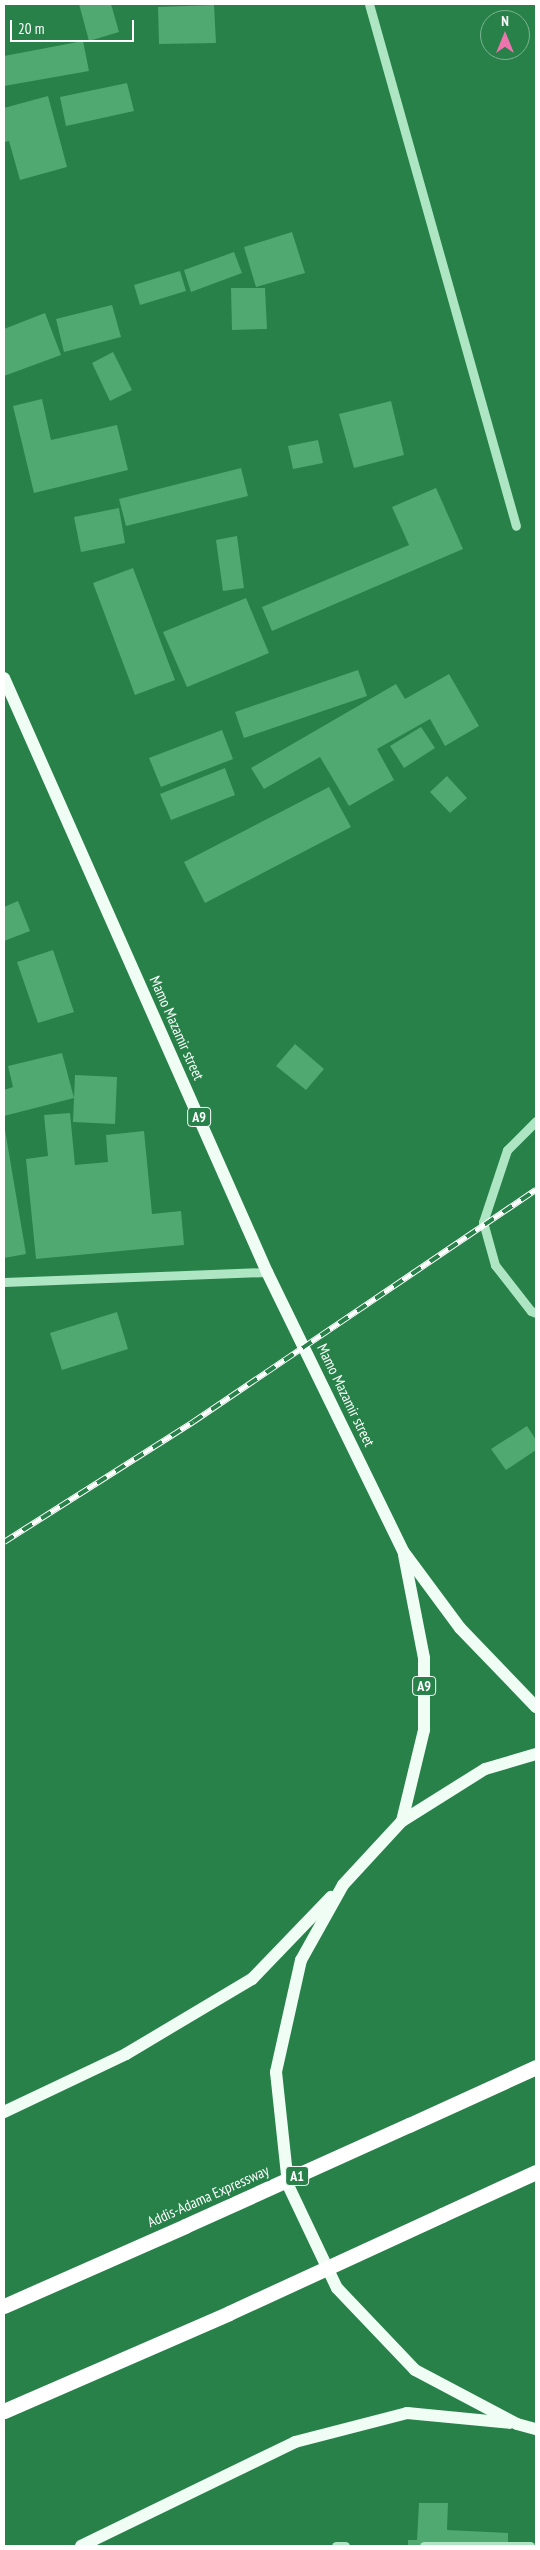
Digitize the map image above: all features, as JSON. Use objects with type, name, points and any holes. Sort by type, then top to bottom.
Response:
[{"type":"highway","name":"Addis-Adama Expressway","points":[[4,2306],[536,2067]]},
{"type":"highway","points":[[4,2411],[229,2313],[536,2172]]},
{"type":"main road","name":"Mamo Mazamir street","points":[[4,678],[267,1272],[403,1550]]},
{"type":"main road","name":"A9","points":[[403,1550],[460,1628],[536,1707]]},
{"type":"main road","name":"A9","points":[[402,1821],[424,1730],[424,1658],[403,1550]]},
{"type":"main road","points":[[4,2112],[126,2054],[252,1980],[402,1821],[485,1769],[536,1754]]},
{"type":"main road","points":[[343,1885],[301,1960],[276,2072],[288,2185],[337,2288],[343,2295],[415,2370],[516,2424]]},
{"type":"main road","points":[[81,2546],[294,2442],[406,2413],[516,2424],[536,2429]]},
{"type":"street","points":[[369,4],[516,526]]},
{"type":"street","points":[[536,1121],[507,1150],[483,1222],[495,1265],[531,1311],[536,1313]]},
{"type":"street","points":[[4,1282],[267,1272]]},
{"type":"street","points":[[336,2546],[345,2546]]},
{"type":"street","points":[[424,2546],[530,2546]]},
{"type":"building","points":[[79,4],[111,4],[119,32],[89,41]]},
{"type":"building","points":[[214,5],[216,43],[159,44],[158,7]]},
{"type":"building","points":[[83,41],[89,71],[4,86],[4,56]]},
{"type":"building","points":[[127,83],[134,111],[66,126],[60,97]]},
{"type":"building","points":[[48,96],[67,167],[20,180],[9,141],[4,142],[4,108]]},
{"type":"building","points":[[292,232],[305,273],[256,287],[244,247]]},
{"type":"building","points":[[234,252],[242,273],[191,292],[184,270]]},
{"type":"building","points":[[180,271],[186,291],[140,305],[134,285]]},
{"type":"building","points":[[231,288],[265,288],[267,329],[232,330]]},
{"type":"building","points":[[112,305],[121,337],[64,352],[56,319]]},
{"type":"building","points":[[45,313],[61,355],[4,376],[4,329]]},
{"type":"building","points":[[113,352],[132,390],[110,401],[92,363]]},
{"type":"building","points":[[42,399],[51,440],[117,425],[128,470],[34,493],[13,406]]},
{"type":"building","points":[[391,401],[404,455],[354,468],[339,414]]},
{"type":"building","points":[[318,440],[323,463],[293,469],[288,446]]},
{"type":"building","points":[[241,468],[248,496],[126,526],[119,499]]},
{"type":"building","points":[[436,488],[463,549],[272,631],[262,607],[409,545],[392,507]]},
{"type":"building","points":[[119,508],[125,543],[81,552],[74,517]]},
{"type":"building","points":[[237,536],[244,588],[223,591],[216,540]]},
{"type":"building","points":[[133,568],[175,680],[135,695],[93,583]]},
{"type":"building","points":[[246,598],[269,653],[187,687],[163,632]]},
{"type":"building","points":[[358,670],[367,696],[244,738],[235,712]]},
{"type":"building","points":[[449,674],[479,726],[445,746],[430,719],[377,749],[394,780],[349,806],[320,757],[264,789],[251,768],[396,684],[405,699]]},
{"type":"building","points":[[421,727],[435,748],[404,768],[390,746]]},
{"type":"building","points":[[222,730],[233,759],[161,787],[149,758]]},
{"type":"building","points":[[225,768],[235,795],[171,820],[160,794]]},
{"type":"building","points":[[447,776],[467,798],[450,813],[430,792]]},
{"type":"building","points":[[329,787],[351,827],[205,903],[184,862]]},
{"type":"building","points":[[18,901],[30,931],[4,941],[4,907]]},
{"type":"building","points":[[53,950],[74,1012],[38,1023],[17,962]]},
{"type":"building","points":[[295,1044],[324,1069],[306,1090],[276,1066]]},
{"type":"building","points":[[62,1053],[74,1098],[4,1116],[4,1090],[13,1087],[8,1066]]},
{"type":"building","points":[[75,1075],[117,1077],[115,1124],[73,1122]]},
{"type":"building","points":[[70,1113],[75,1165],[108,1162],[106,1135],[144,1131],[152,1214],[181,1211],[184,1245],[36,1259],[26,1159],[48,1156],[44,1115]]},
{"type":"building","points":[[4,1124],[26,1254],[4,1258]]},
{"type":"building","points":[[117,1312],[128,1349],[62,1370],[50,1333]]},
{"type":"building","points":[[527,1426],[536,1440],[536,1450],[506,1470],[491,1449]]},
{"type":"building","points":[[419,2503],[448,2503],[447,2530],[508,2533],[508,2546],[408,2546],[408,2540],[417,2540]]},
{"type":"railway","points":[[4,1542],[193,1422],[536,1190]]}]
